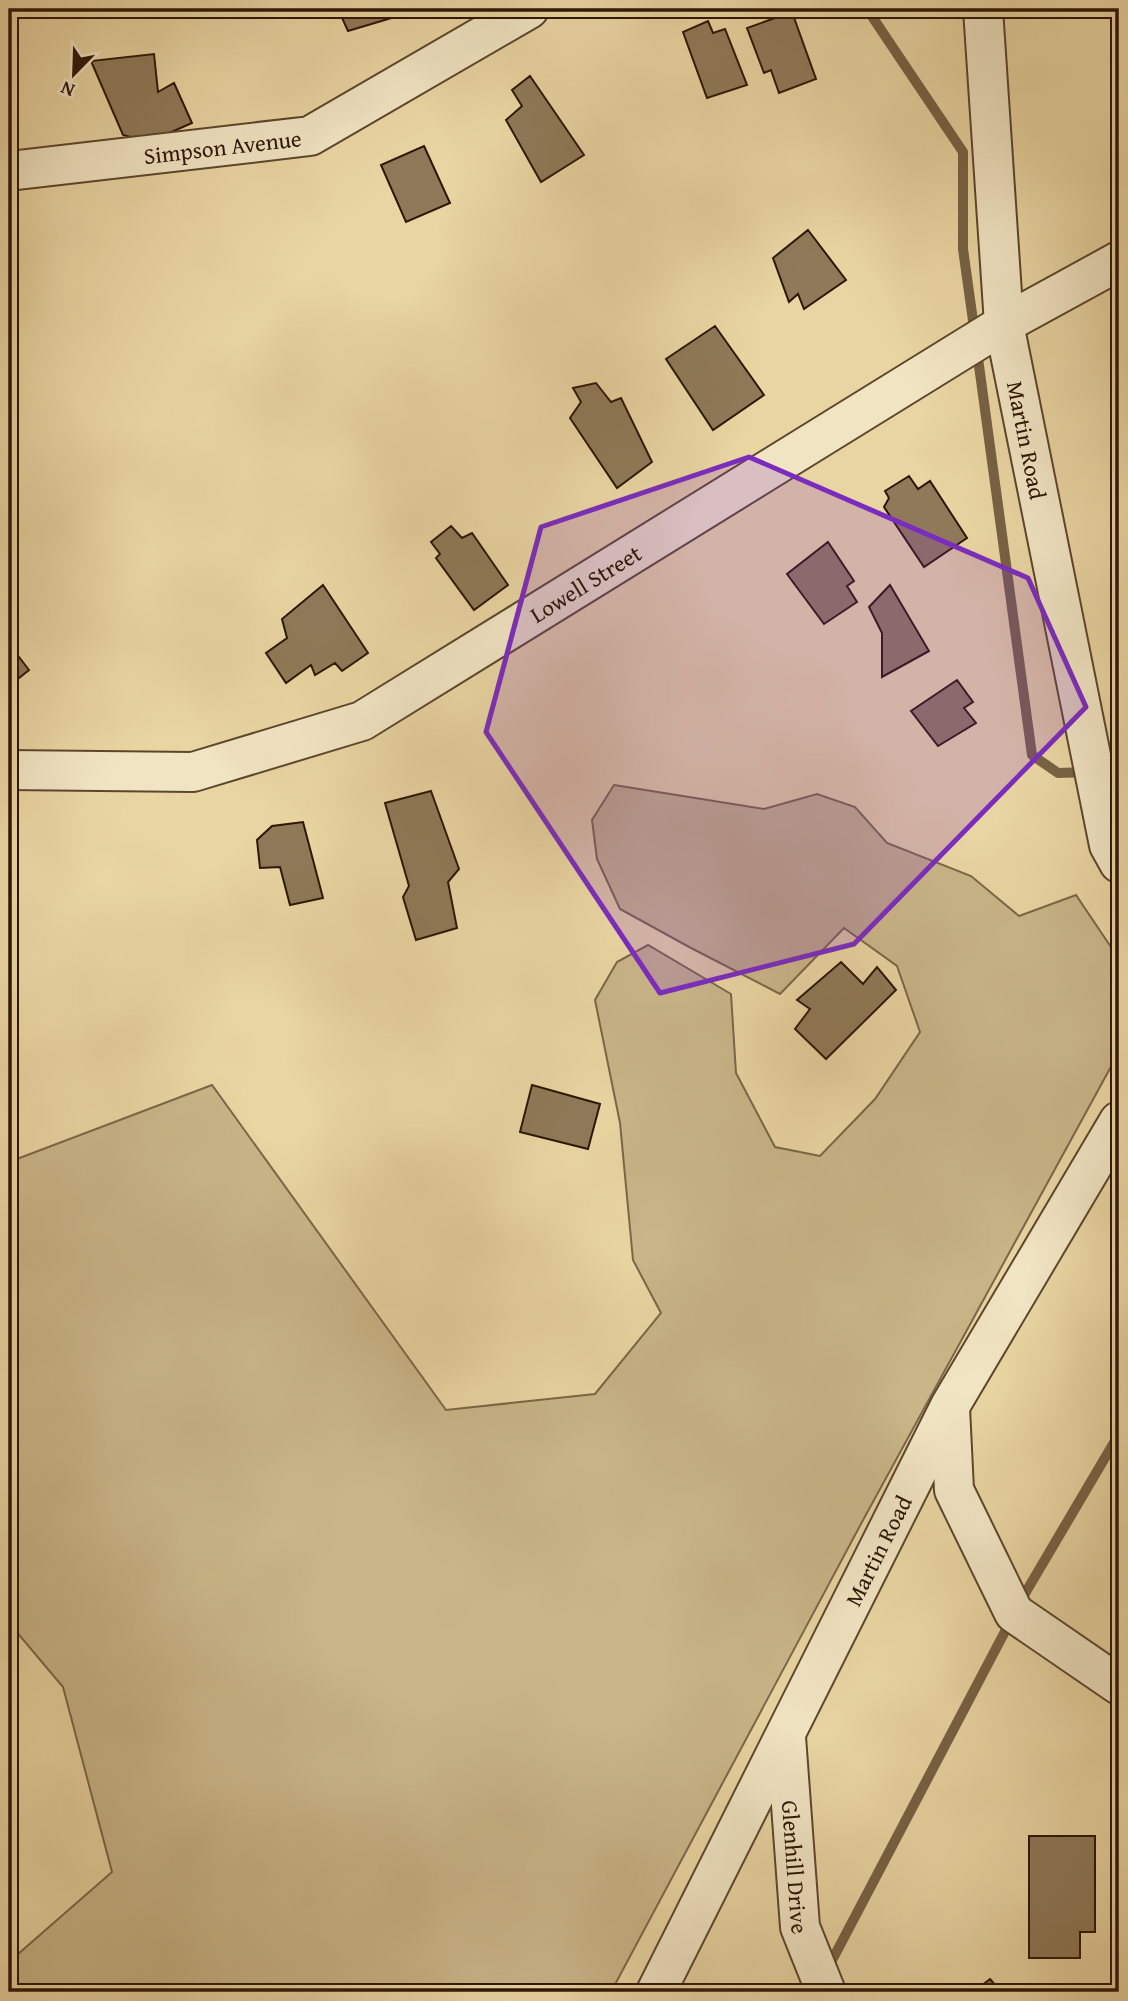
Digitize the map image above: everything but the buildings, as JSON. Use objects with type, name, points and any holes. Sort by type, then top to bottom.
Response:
[{"type":"street","name":"Simpson Avenue","points":[[10,168],[310,136],[529,9]]},
{"type":"street","name":"Martin Road","points":[[983,9],[1004,324],[1109,845],[1119,863]]},
{"type":"street","name":"Lowell Street","points":[[9,770],[192,772],[362,721],[1004,324],[1119,261]]},
{"type":"street","name":"Martin Road","points":[[656,1992],[950,1406],[1119,1121]]},
{"type":"street","points":[[950,1406],[954,1490],[1014,1613],[1119,1685]]},
{"type":"street","name":"Glenhill Drive","points":[[786,1737],[800,1927],[826,1992]]},
{"type":"highlighted area","points":[[749,457],[1028,578],[1086,707],[854,944],[660,993],[486,732],[541,527]]},
{"type":"shaded area","points":[[614,785],[764,809],[817,794],[855,807],[887,843],[971,876],[1019,916],[1076,895],[1119,959],[1119,1052],[862,1522],[611,1992],[9,1992],[9,1962],[112,1872],[63,1687],[9,1623],[9,1162],[212,1085],[446,1410],[595,1394],[661,1313],[633,1260],[620,1123],[595,1000],[617,962],[648,945],[731,994],[736,1073],[775,1147],[820,1156],[875,1099],[920,1032],[897,966],[844,928],[780,994],[620,909],[597,859],[592,820]]},
{"type":"waterway","points":[[867,9],[963,152],[963,249],[975,335]]},
{"type":"waterway","points":[[977,351],[1032,755],[1058,773],[1119,771]]},
{"type":"waterway","points":[[1020,1602],[1119,1434]]},
{"type":"waterway","points":[[828,1968],[1011,1620]]}]
